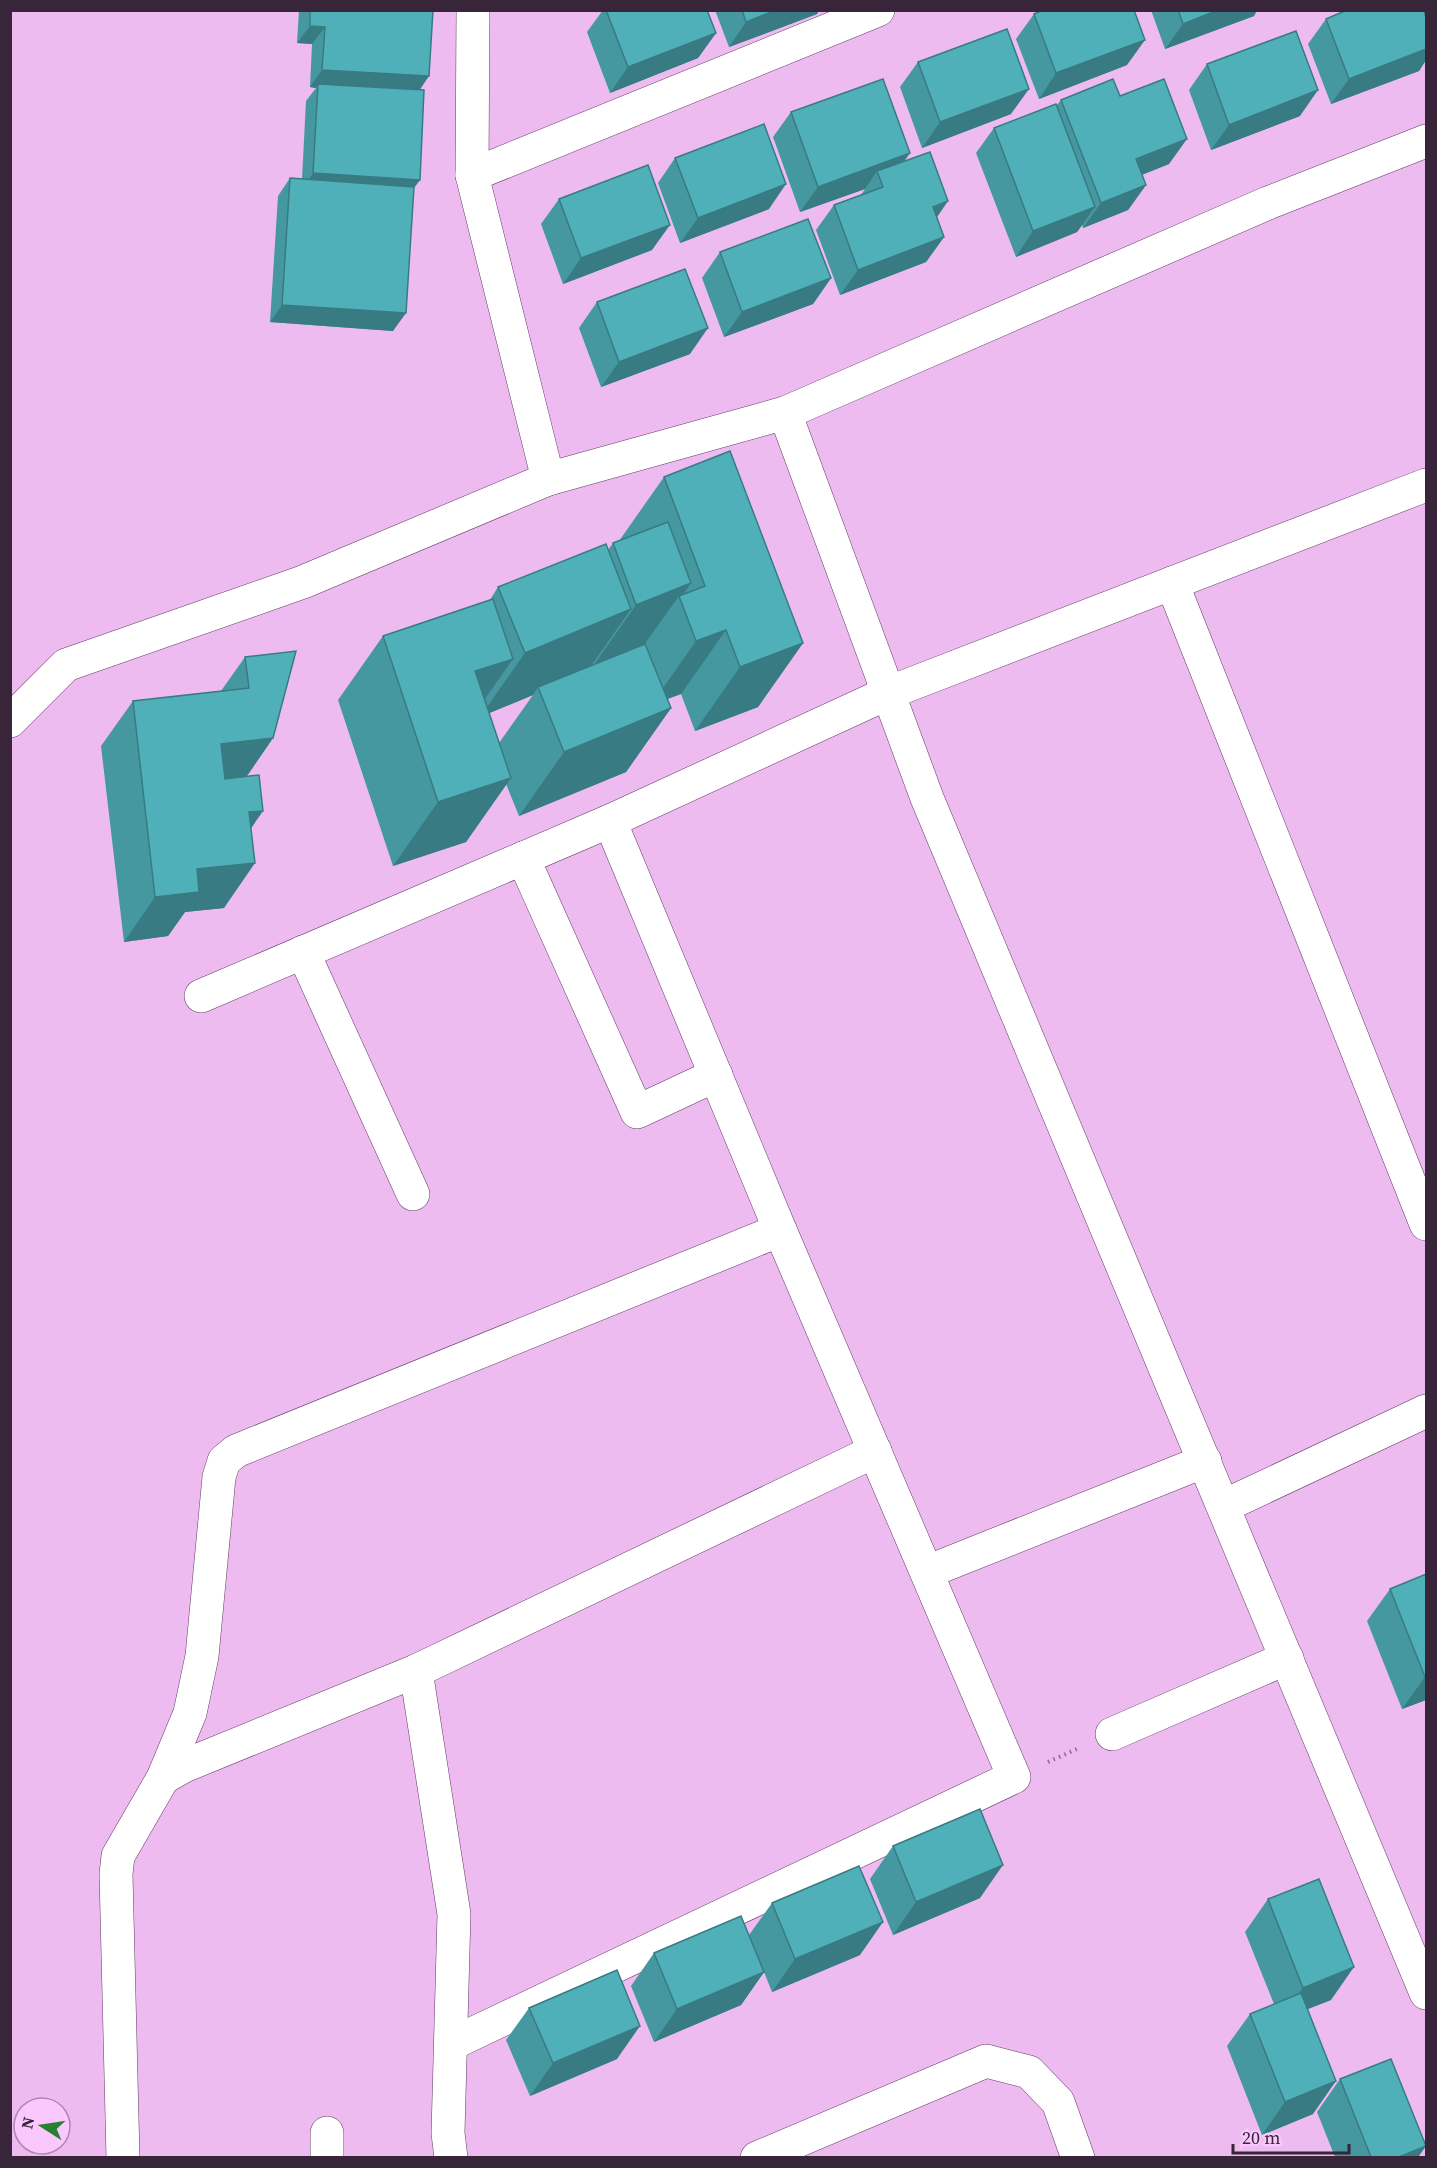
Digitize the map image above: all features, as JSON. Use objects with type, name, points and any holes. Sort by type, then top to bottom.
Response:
[{"type":"street","points":[[473,10],[472,175],[548,479]]},
{"type":"street","points":[[472,175],[878,10]]},
{"type":"street","points":[[10,721],[66,665],[303,582],[548,479],[785,413],[1268,203],[1426,141]]},
{"type":"street","points":[[785,413],[927,798],[1426,1993]]},
{"type":"street","points":[[201,996],[610,821],[888,693],[1426,485]]},
{"type":"street","points":[[1172,583],[1426,1224]]},
{"type":"street","points":[[451,2044],[1014,1777],[780,1230],[610,821]]},
{"type":"street","points":[[523,858],[637,1112],[716,1076]]},
{"type":"street","points":[[303,952],[413,1194]]},
{"type":"street","points":[[123,2157],[118,1856],[163,1778],[190,1713],[202,1656],[219,1477],[224,1461],[236,1451],[780,1230]]},
{"type":"street","points":[[1224,1506],[1426,1411]]},
{"type":"street","points":[[163,1778],[184,1766],[416,1671],[875,1451]]},
{"type":"street","points":[[927,1572],[1205,1461]]},
{"type":"street","points":[[1112,1734],[1287,1658]]},
{"type":"street","points":[[416,1671],[454,1914],[448,2133],[451,2157]]},
{"type":"street","points":[[757,2157],[986,2061],[1029,2073],[1058,2102],[1077,2157]]},
{"type":"path","points":[[1014,1777],[1112,1734]]},
{"type":"building","points":[[310,10],[433,10],[429,76],[322,70],[325,27],[310,26]]},
{"type":"building","points":[[606,10],[707,10],[716,33],[628,67]]},
{"type":"building","points":[[742,10],[776,10],[746,22]]},
{"type":"building","points":[[1043,10],[1134,10],[1145,40],[1056,73],[1034,14]]},
{"type":"building","points":[[1178,10],[1218,10],[1183,24]]},
{"type":"building","points":[[1347,10],[1424,10],[1426,49],[1349,79],[1326,19]]},
{"type":"building","points":[[1007,29],[1029,89],[940,122],[918,62]]},
{"type":"building","points":[[1296,31],[1318,90],[1229,125],[1207,64]]},
{"type":"building","points":[[883,79],[910,153],[818,187],[791,112]]},
{"type":"building","points":[[1113,79],[1120,96],[1164,79],[1187,139],[1136,159],[1146,185],[1101,203],[1061,100]]},
{"type":"building","points":[[318,84],[424,90],[420,180],[313,173]]},
{"type":"building","points":[[1056,104],[1095,207],[1033,231],[994,128]]},
{"type":"building","points":[[764,124],[786,184],[698,218],[675,158]]},
{"type":"building","points":[[930,152],[948,201],[933,207],[944,237],[858,270],[834,205],[883,187],[877,171]]},
{"type":"building","points":[[648,165],[670,225],[581,258],[559,199]]},
{"type":"building","points":[[290,178],[414,187],[406,313],[282,305]]},
{"type":"building","points":[[808,219],[831,278],[742,312],[720,252]]},
{"type":"building","points":[[685,269],[708,328],[619,362],[597,302]]},
{"type":"building","points":[[730,451],[803,643],[740,667],[726,630],[696,641],[679,596],[705,586],[664,477]]},
{"type":"building","points":[[668,522],[691,583],[636,605],[613,543]]},
{"type":"building","points":[[606,544],[631,609],[525,653],[498,587]]},
{"type":"building","points":[[493,599],[513,659],[475,671],[511,778],[438,802],[383,636]]},
{"type":"building","points":[[645,644],[671,708],[564,752],[538,687]]},
{"type":"building","points":[[296,651],[273,738],[221,744],[225,779],[259,775],[263,811],[249,812],[255,863],[197,869],[199,892],[155,897],[133,701],[249,688],[245,657]]},
{"type":"building","points":[[1426,1574],[1426,1676],[1425,1677],[1390,1589]]},
{"type":"building","points":[[980,1809],[1003,1865],[916,1902],[893,1846]]},
{"type":"building","points":[[859,1866],[883,1922],[795,1959],[772,1903]]},
{"type":"building","points":[[1319,1879],[1354,1967],[1303,1988],[1268,1899]]},
{"type":"building","points":[[741,1916],[764,1972],[677,2009],[654,1953]]},
{"type":"building","points":[[617,1970],[640,2026],[553,2063],[529,2008]]},
{"type":"building","points":[[1301,1993],[1336,2081],[1285,2102],[1250,2014]]},
{"type":"building","points":[[1391,2059],[1426,2146],[1399,2157],[1371,2157],[1340,2079]]}]
